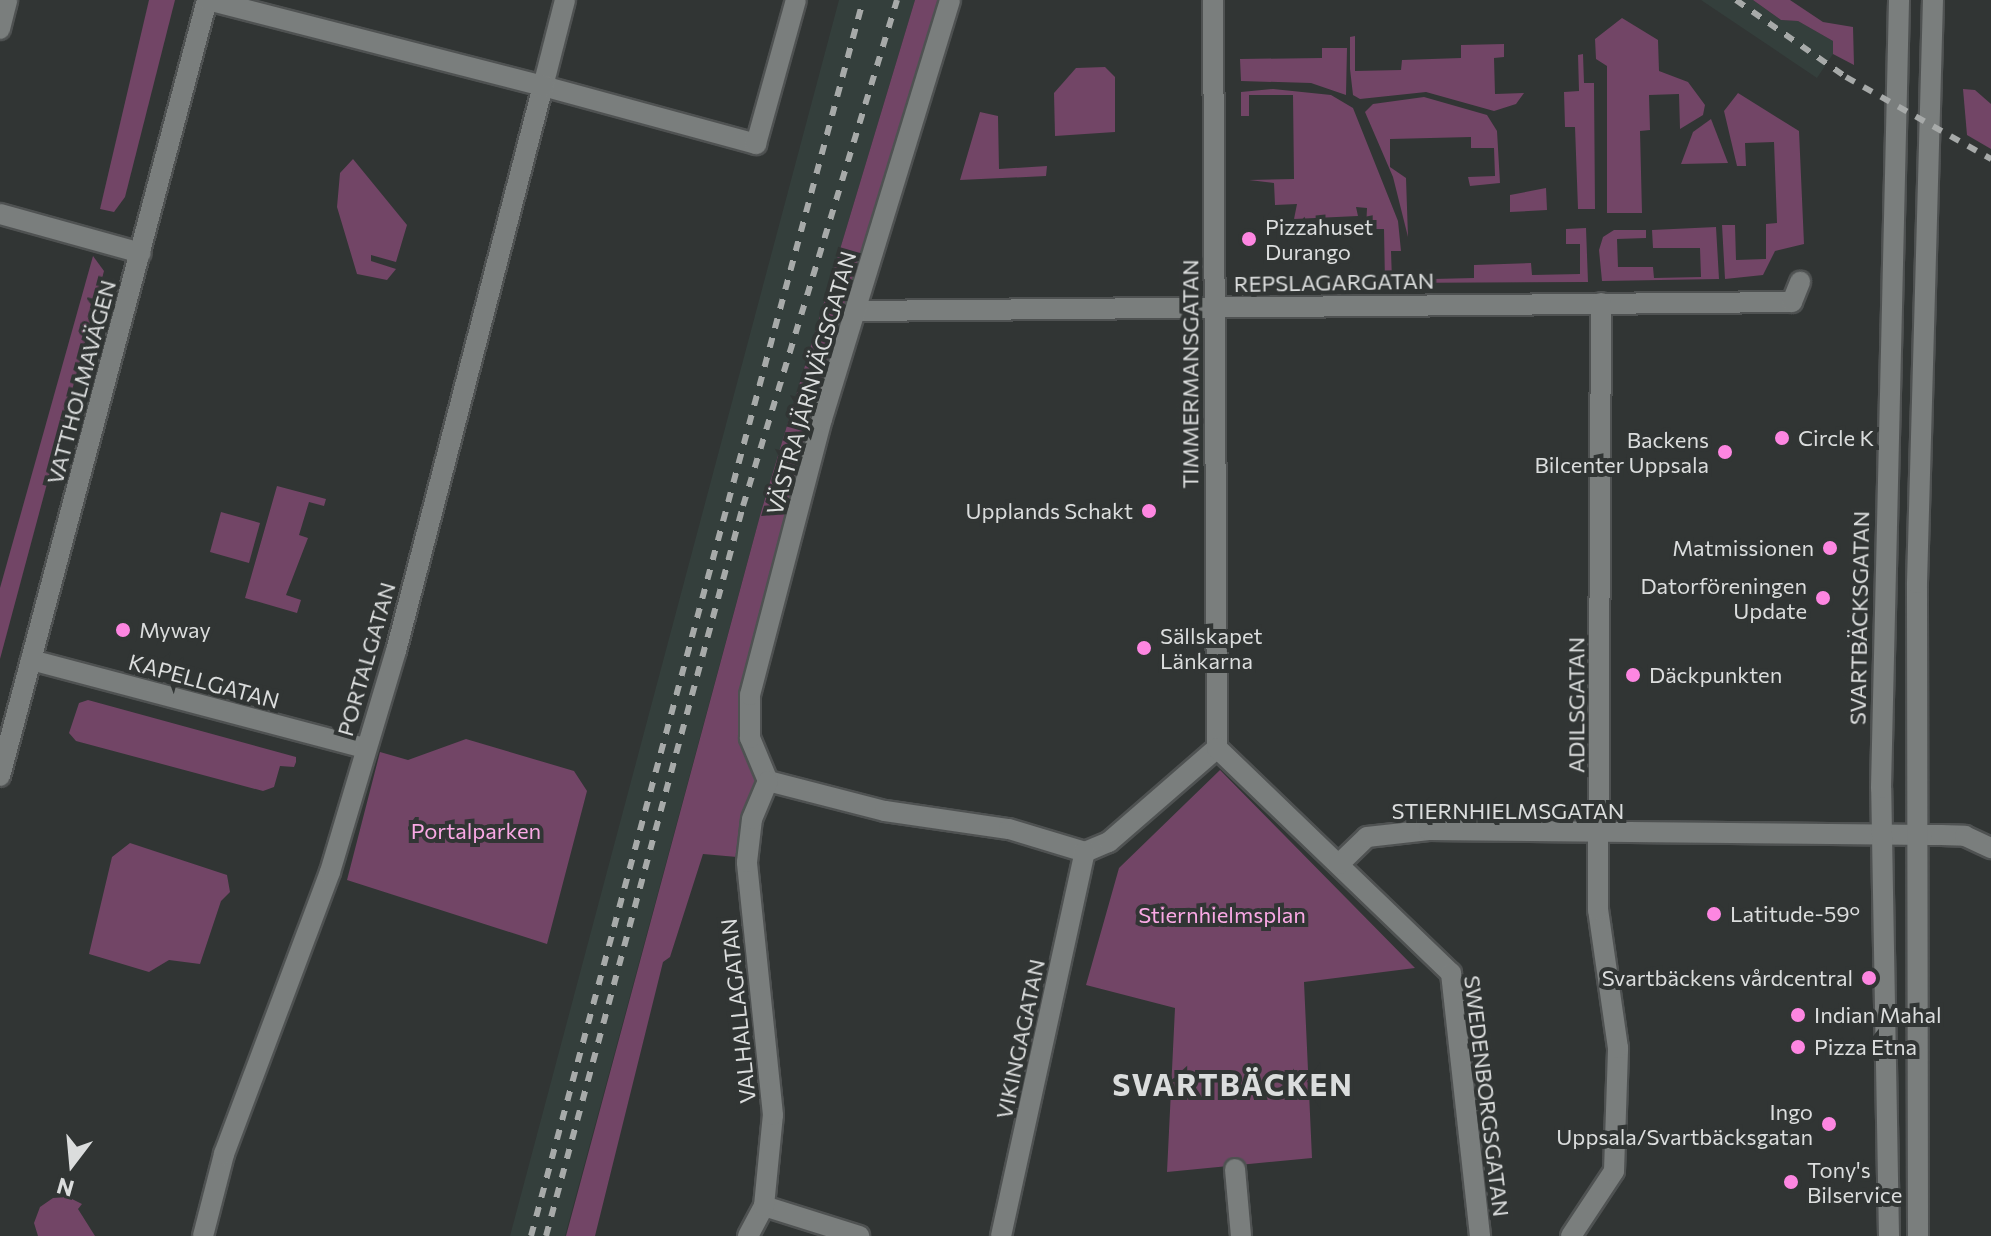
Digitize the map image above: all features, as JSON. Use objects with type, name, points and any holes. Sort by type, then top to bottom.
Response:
[{"type":"street","points":[[207,0],[756,144],[796,0]]},
{"type":"street","name":"VATTHOLMAVÄGEN","points":[[0,776],[207,0]]},
{"type":"street","name":"PORTALGATAN","points":[[203,1236],[224,1154],[316,920],[396,651],[565,0]]},
{"type":"street","name":"VÄSTRA JÄRNVÄGSGATAN","points":[[768,781],[750,738],[750,695],[855,311],[950,0]]},
{"type":"street","name":"TIMMERMANSGATAN","points":[[1213,0],[1212,308],[1217,748]]},
{"type":"street","name":"SVARTBÄCKSGATAN","points":[[1889,1236],[1881,836],[1899,0]]},
{"type":"street","points":[[1918,1236],[1917,573],[1933,0]]},
{"type":"street","points":[[0,214],[141,253]]},
{"type":"street","name":"REPSLAGARGATAN","points":[[855,311],[1792,302],[1800,282]]},
{"type":"street","name":"ADILSGATAN","points":[[1571,1236],[1614,1171],[1618,1048],[1598,910],[1601,303]]},
{"type":"street","name":"KAPELLGATAN","points":[[31,660],[365,748]]},
{"type":"street","points":[[768,781],[885,811],[1009,829],[1085,852],[1109,842],[1217,748],[1339,864]]},
{"type":"street","name":"VALHALLAGATAN","points":[[748,1236],[764,1206],[773,1115],[747,862],[752,819],[768,781]]},
{"type":"street","name":"STIERNHIELMSGATAN","points":[[1339,864],[1367,837],[1429,830],[1918,836]]},
{"type":"street","points":[[1918,836],[1965,836],[1991,848]]},
{"type":"street","name":"VIKINGAGATAN","points":[[1001,1236],[1085,852]]},
{"type":"street","name":"SWEDENBORGSGATAN","points":[[1339,864],[1451,973],[1480,1236]]},
{"type":"street","points":[[1235,1169],[1241,1236]]},
{"type":"street","points":[[764,1206],[859,1236]]},
{"type":"shaded area","points":[[839,0],[915,0],[761,512],[565,1236],[510,1236]]},
{"type":"shaded area","points":[[1701,0],[1753,0],[1781,20],[1798,21],[1833,41],[1833,54],[1817,78]]},
{"type":"green space","points":[[149,0],[175,0],[125,197],[114,212],[100,209]]},
{"type":"green space","points":[[915,0],[943,0],[745,715],[759,770],[737,857],[703,854],[670,957],[663,962],[595,1236],[566,1236],[761,512]]},
{"type":"green space","points":[[1753,0],[1790,0],[1823,22],[1853,27],[1854,65],[1833,54],[1833,41],[1798,21],[1781,20]]},
{"type":"green space","points":[[1622,18],[1658,40],[1659,71],[1688,82],[1705,105],[1703,115],[1680,129],[1679,94],[1649,95],[1650,130],[1640,131],[1642,213],[1607,213],[1607,66],[1596,59],[1595,39]]},
{"type":"green space","points":[[1355,36],[1355,71],[1401,70],[1402,60],[1461,58],[1461,45],[1504,44],[1504,57],[1494,58],[1495,94],[1524,93],[1516,104],[1494,111],[1426,92],[1360,99],[1353,95],[1350,69],[1350,37]]},
{"type":"green space","points":[[1322,48],[1347,48],[1346,95],[1311,83],[1241,81],[1240,59],[1322,58]]},
{"type":"green space","points":[[1583,54],[1584,83],[1594,83],[1595,209],[1578,209],[1575,127],[1565,127],[1564,92],[1579,91],[1578,55]]},
{"type":"green space","points":[[1105,67],[1115,77],[1115,132],[1055,136],[1054,93],[1076,68]]},
{"type":"green space","points":[[1273,89],[1331,95],[1353,108],[1398,221],[1401,251],[1391,251],[1392,280],[1474,278],[1474,265],[1531,263],[1532,275],[1580,274],[1580,244],[1566,244],[1566,229],[1586,228],[1588,282],[1385,283],[1384,229],[1366,229],[1367,208],[1356,207],[1358,216],[1294,219],[1297,204],[1275,205],[1274,183],[1249,180],[1294,179],[1293,95],[1249,95],[1249,116],[1241,116],[1241,92]]},
{"type":"green space","points":[[1963,89],[1975,90],[1991,104],[1991,149],[1967,135]]},
{"type":"green space","points":[[1738,93],[1799,131],[1804,244],[1775,251],[1763,275],[1725,279],[1722,225],[1735,225],[1736,260],[1766,259],[1766,224],[1777,223],[1774,142],[1745,143],[1746,166],[1737,166],[1724,111]]},
{"type":"green space","points":[[1424,97],[1487,115],[1497,131],[1500,183],[1470,186],[1468,177],[1495,176],[1494,148],[1471,148],[1471,137],[1390,139],[1390,167],[1406,178],[1408,237],[1393,177],[1365,112],[1373,104]]},
{"type":"green space","points":[[980,112],[998,116],[999,169],[1047,166],[1046,176],[960,180]]},
{"type":"green space","points":[[1711,119],[1728,163],[1681,164],[1693,132]]},
{"type":"green space","points":[[353,159],[407,225],[396,262],[371,255],[371,261],[396,269],[387,280],[357,274],[337,207],[340,173]]},
{"type":"green space","points":[[1546,188],[1547,210],[1510,212],[1510,195]]},
{"type":"green space","points":[[1716,227],[1719,279],[1602,281],[1599,250],[1603,237],[1614,230],[1646,230],[1646,238],[1617,239],[1618,267],[1653,267],[1654,278],[1701,277],[1700,248],[1653,248],[1652,230]]},
{"type":"green space","points":[[93,256],[104,271],[0,659],[0,588]]},
{"type":"green space","points":[[277,486],[326,499],[324,506],[309,502],[299,535],[308,538],[286,595],[301,600],[297,613],[245,598]]},
{"type":"green space","points":[[221,512],[260,523],[249,563],[210,552]]},
{"type":"green space","points":[[88,700],[296,757],[296,762],[294,767],[280,766],[274,787],[263,791],[76,741],[69,733],[79,703]]},
{"type":"green space","name":"Portalparken","points":[[466,739],[574,771],[587,791],[547,944],[347,880],[380,752],[408,760]]},
{"type":"green space","name":"Stiernhielmsplan","points":[[1220,770],[1415,968],[1304,982],[1312,1158],[1167,1172],[1175,1008],[1086,985],[1119,868]]},
{"type":"green space","points":[[130,843],[227,875],[230,892],[221,901],[200,964],[169,960],[149,972],[89,954],[112,857]]},
{"type":"green space","points":[[68,1197],[82,1204],[78,1209],[95,1236],[38,1236],[34,1223],[40,1207],[53,1198]]},
{"type":"railway","points":[[531,1236],[863,0]]},
{"type":"railway","points":[[546,1236],[743,506],[897,0]]},
{"type":"railway","points":[[1736,0],[1846,77],[1991,159]]},
{"type":"place","name":"Pizzahuset Durango","points":[[1249,239]]},
{"type":"place","name":"Circle K","points":[[1782,438]]},
{"type":"place","name":"Backens Bilcenter Uppsala","points":[[1725,452]]},
{"type":"place","name":"Upplands Schakt","points":[[1149,511]]},
{"type":"place","name":"Matmissionen","points":[[1830,548]]},
{"type":"place","name":"Datorföreningen Update","points":[[1823,598]]},
{"type":"place","name":"Myway","points":[[123,630]]},
{"type":"place","name":"Sällskapet Länkarna","points":[[1144,648]]},
{"type":"place","name":"Däckpunkten","points":[[1633,675]]},
{"type":"place","name":"Latitude-59°","points":[[1714,914]]},
{"type":"place","name":"Svartbäckens vårdcentral","points":[[1869,978]]},
{"type":"place","name":"Indian Mahal","points":[[1798,1015]]},
{"type":"place","name":"Pizza Etna","points":[[1798,1047]]},
{"type":"place","name":"Ingo Uppsala/Svartbäcksgatan","points":[[1829,1124]]},
{"type":"place","name":"Tony's Bilservice","points":[[1791,1182]]},
{"type":"district","name":"SVARTBÄCKEN","points":[[1233,1084]]}]
